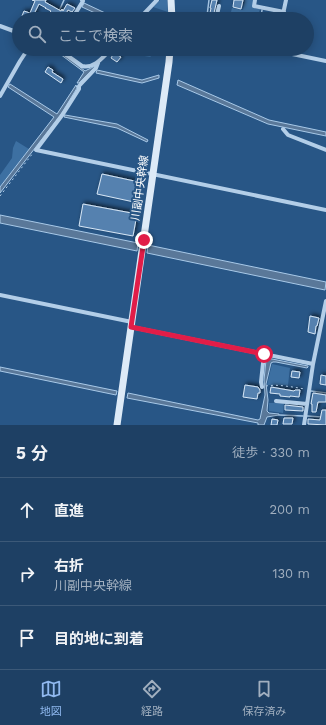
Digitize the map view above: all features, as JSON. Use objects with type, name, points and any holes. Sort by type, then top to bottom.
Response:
[{"type":"street","points":[[76,12],[83,1],[82,0]]},
{"type":"street","points":[[146,12],[157,0]]},
{"type":"street","points":[[170,0],[171,12]]},
{"type":"street","points":[[255,0],[254,6],[284,12],[286,0]]},
{"type":"street","points":[[217,12],[219,6]]},
{"type":"street","points":[[0,26],[12,30]]},
{"type":"street","points":[[0,96],[2,87],[23,56]]},
{"type":"street","points":[[68,56],[85,67],[98,63]]},
{"type":"street","points":[[104,56],[96,68],[79,86],[79,89],[63,114],[36,150],[326,210]]},
{"type":"street","name":"川副中央幹線","points":[[117,425],[169,56]]},
{"type":"street","points":[[303,56],[326,61]]},
{"type":"street","points":[[283,129],[288,135],[326,150]]},
{"type":"street","points":[[0,295],[312,364]]},
{"type":"street","points":[[304,425],[312,364],[324,323],[326,301]]},
{"type":"street","points":[[264,354],[261,382],[264,386]]},
{"type":"street","points":[[276,401],[307,404]]},
{"type":"path","points":[[0,196],[36,150]]},
{"type":"path","points":[[264,386],[292,387],[309,390]]},
{"type":"shaded area","points":[[160,0],[167,0],[168,12],[153,7]]},
{"type":"shaded area","points":[[245,0],[254,0],[252,7],[260,9],[259,12],[231,12],[232,8],[243,10]]},
{"type":"shaded area","points":[[84,3],[103,12],[93,12],[82,7]]},
{"type":"shaded area","points":[[63,56],[66,56],[85,71],[95,66],[79,83],[77,83],[84,72]]},
{"type":"shaded area","points":[[97,70],[142,80],[159,75],[159,78],[142,83],[96,73]]},
{"type":"shaded area","points":[[178,80],[269,120],[326,132],[326,136],[268,124],[177,85]]},
{"type":"shaded area","points":[[10,84],[57,114],[76,85],[77,88],[60,116],[0,193],[0,187],[54,117],[8,87]]},
{"type":"shaded area","points":[[65,115],[117,124],[148,140],[147,142],[117,128],[64,117]]},
{"type":"shaded area","points":[[16,141],[29,149],[0,187],[0,175],[12,158],[13,148]]},
{"type":"shaded area","points":[[0,215],[138,243],[137,251],[0,223]]},
{"type":"shaded area","points":[[148,245],[326,282],[325,290],[147,253]]},
{"type":"shaded area","points":[[267,358],[308,367],[276,362],[271,363],[266,384],[268,400],[267,411],[269,413],[279,415],[267,417],[264,425],[127,398],[128,393],[258,420],[260,419],[265,395],[264,380]]},
{"type":"shaded area","points":[[272,364],[290,368],[288,385],[267,385]]},
{"type":"shaded area","points":[[0,367],[117,391],[116,395],[0,371]]},
{"type":"shaded area","points":[[269,403],[284,403],[283,413],[269,411]]},
{"type":"building","points":[[32,0],[46,0],[45,2],[61,11],[62,9],[63,11],[67,4],[75,8],[72,12],[68,10],[67,12],[50,12],[51,11],[39,4],[35,12],[30,12],[35,1]]},
{"type":"building","points":[[212,0],[217,0],[214,12],[210,12]]},
{"type":"building","points":[[234,0],[243,0],[241,9],[233,7]]},
{"type":"building","points":[[112,56],[121,57],[117,62],[111,58]]},
{"type":"building","points":[[48,67],[53,70],[52,72],[63,79],[61,83],[45,72]]},
{"type":"building","points":[[102,174],[139,182],[134,202],[97,194]]},
{"type":"building","points":[[83,204],[137,214],[133,236],[79,226]]},
{"type":"building","points":[[310,316],[319,318],[315,334],[308,332]]},
{"type":"building","points":[[292,371],[300,372],[299,378],[291,377]]},
{"type":"building","points":[[321,375],[326,376],[326,385],[320,384]]},
{"type":"building","points":[[245,385],[258,387],[260,393],[258,393],[257,399],[243,397]]},
{"type":"building","points":[[271,387],[294,391],[300,390],[299,397],[280,396],[280,394],[270,393]]},
{"type":"building","points":[[313,393],[326,395],[326,402],[318,402],[316,412],[312,412],[311,404]]},
{"type":"building","points":[[285,405],[303,407],[303,411],[285,410]]},
{"type":"building","points":[[322,410],[326,410],[326,425],[308,424],[308,419],[320,420]]},
{"type":"building","points":[[284,418],[293,418],[292,424],[283,424]]},
{"type":"building","points":[[272,419],[278,420],[277,425],[271,425]]},
{"type":"waterway","points":[[59,11],[64,0]]},
{"type":"waterway","points":[[208,12],[209,0]]},
{"type":"waterway","points":[[311,391],[326,393]]},
{"type":"waterway","points":[[279,415],[303,416]]},
{"type":"waterway","points":[[307,416],[321,417]]},
{"type":"route","points":[[144,240],[131,327],[264,354]]}]
